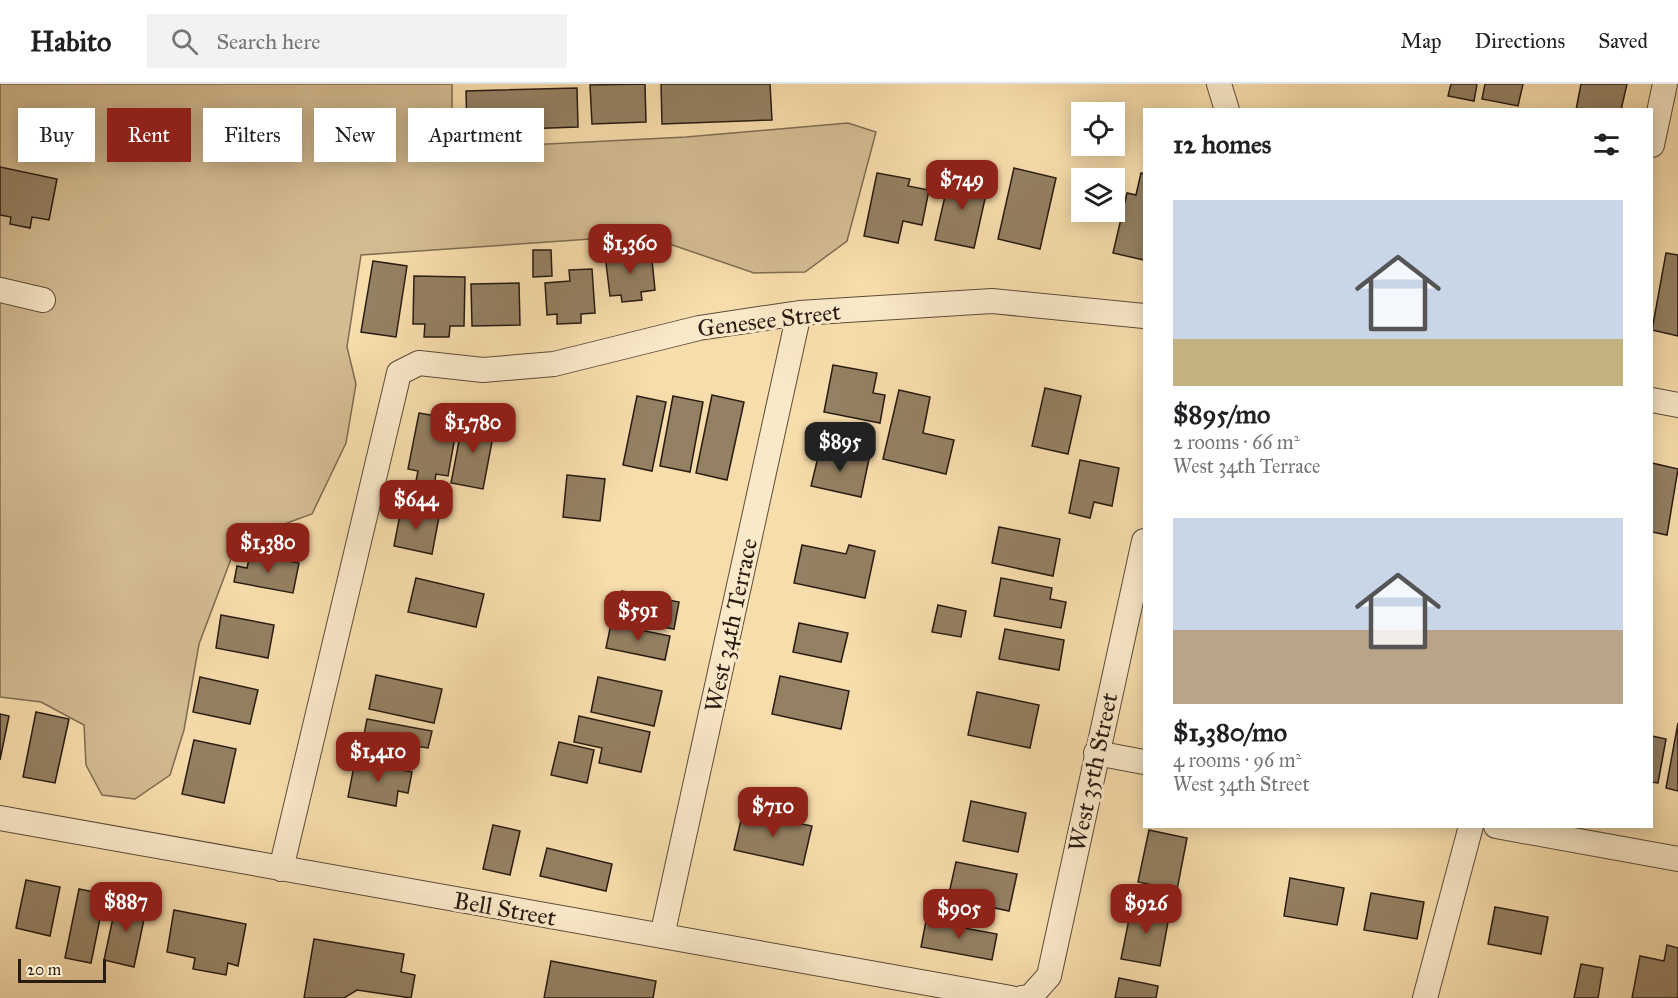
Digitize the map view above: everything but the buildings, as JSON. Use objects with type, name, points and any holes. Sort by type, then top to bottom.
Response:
[{"type":"street","points":[[1219,84],[1226,108]]},
{"type":"street","points":[[1653,140],[1665,84]]},
{"type":"street","points":[[0,290],[43,300]]},
{"type":"street","name":"Genesee Street","points":[[281,868],[399,372],[419,363],[483,370],[554,364],[699,328],[799,313],[992,301],[1143,316]]},
{"type":"street","name":"West 34th Terrace","points":[[662,936],[799,313]]},
{"type":"street","points":[[1653,400],[1678,405]]},
{"type":"street","name":"West 35th Street","points":[[1021,998],[1049,976],[1143,545]]},
{"type":"street","points":[[1096,753],[1143,762]]},
{"type":"street","name":"Bell Street","points":[[0,818],[1021,998]]},
{"type":"street","points":[[1425,998],[1470,828]]},
{"type":"street","points":[[1507,828],[1678,860]]},
{"type":"shaded area","points":[[0,84],[452,84],[452,108],[408,108],[408,162],[544,162],[544,144],[686,137],[848,123],[876,132],[847,241],[805,272],[754,273],[655,239],[591,239],[361,255],[347,347],[356,384],[346,443],[312,514],[265,531],[234,551],[199,644],[184,730],[170,775],[135,799],[102,795],[86,765],[84,725],[41,702],[0,697]]}]
